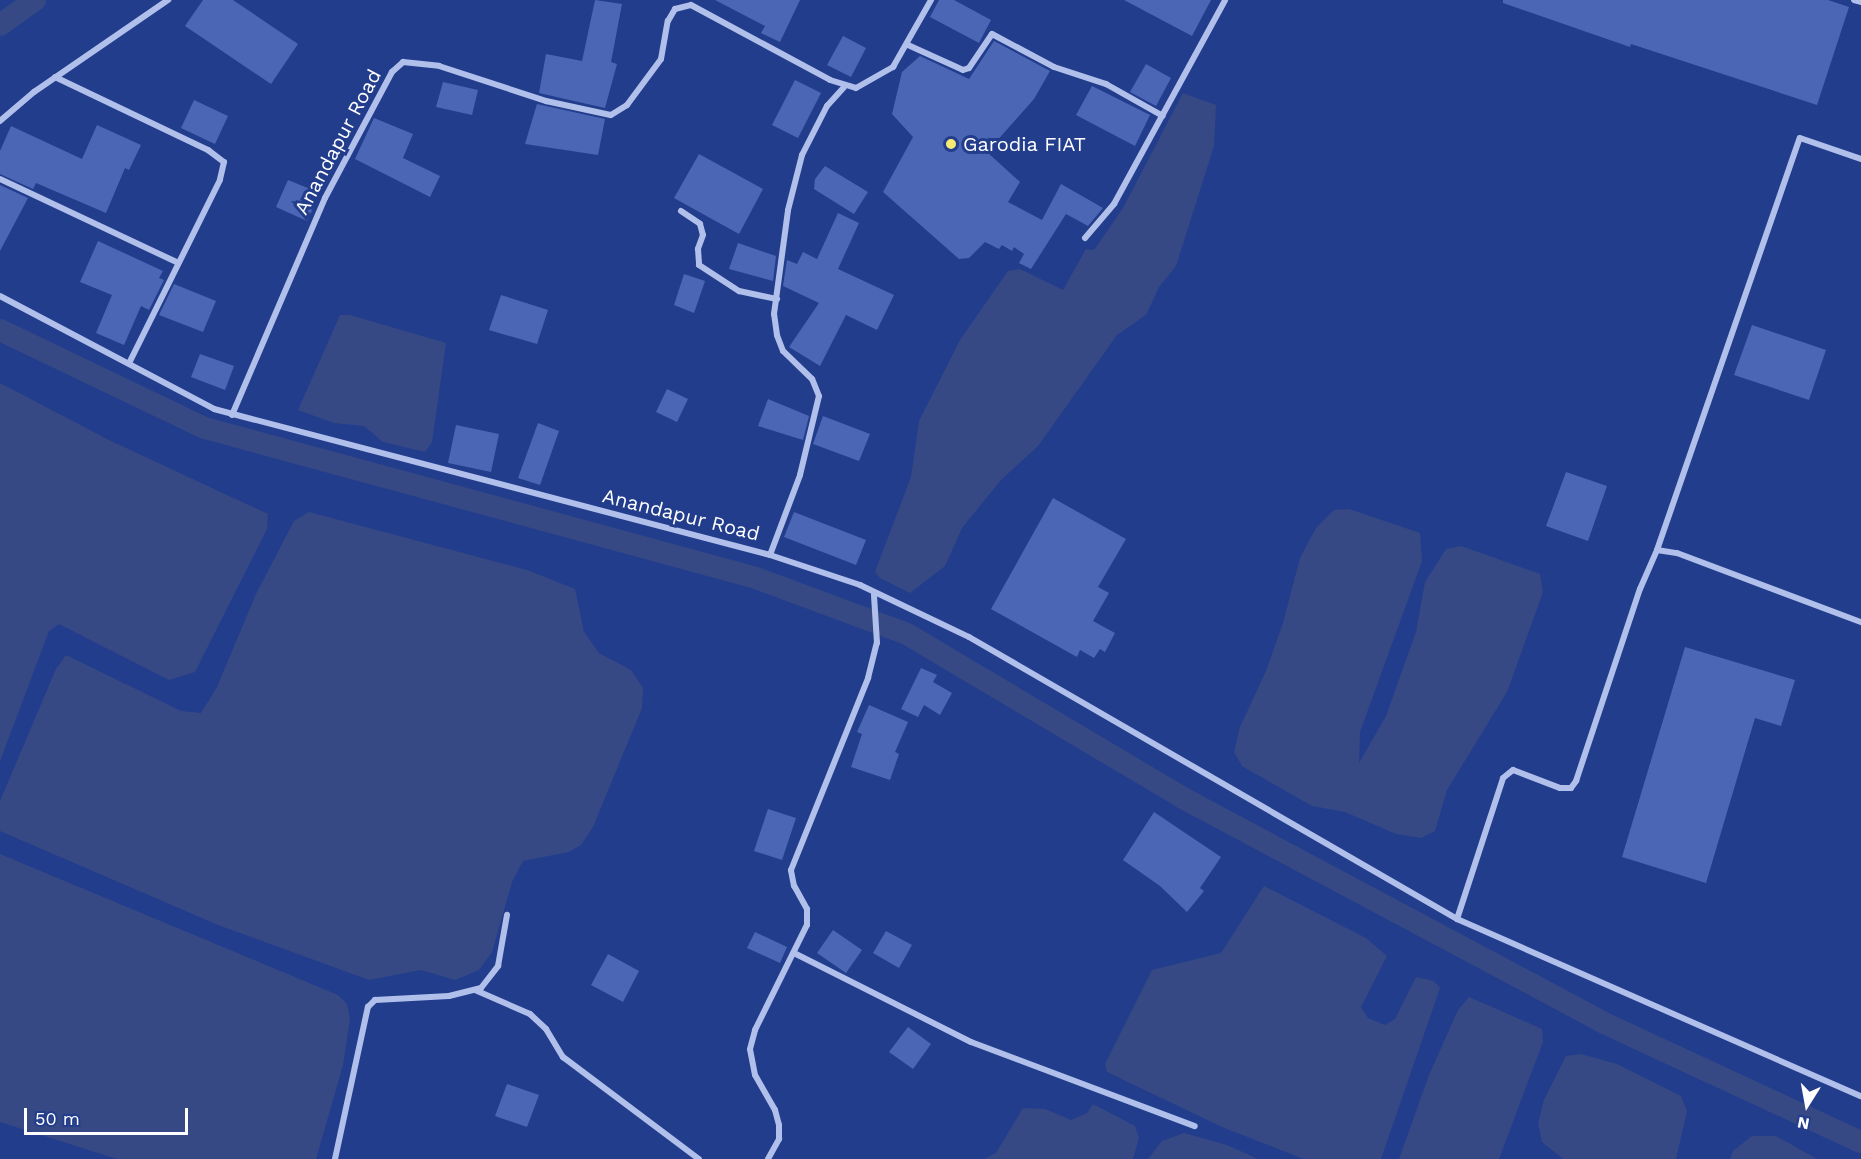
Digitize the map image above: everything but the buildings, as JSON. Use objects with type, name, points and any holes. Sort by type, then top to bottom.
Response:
[{"type":"street","points":[[0,121],[55,77],[168,0]]},
{"type":"street","points":[[844,87],[856,88],[880,78],[893,67],[908,45],[931,0]]},
{"type":"street","points":[[1085,238],[1114,204],[1225,0]]},
{"type":"street","points":[[1854,0],[1861,2]]},
{"type":"street","name":"Anandapur Road","points":[[0,296],[182,393],[232,415],[770,555],[800,475],[819,396],[812,379],[783,351],[777,335],[777,299],[792,184],[827,106],[844,87],[700,3],[683,5],[675,9],[668,21],[661,59],[627,105],[611,115],[546,101],[439,66],[403,62],[392,72],[325,198],[232,415]]},
{"type":"street","points":[[908,45],[963,70],[969,68],[993,34],[1054,67],[1106,84],[1163,116]]},
{"type":"street","points":[[55,77],[208,150],[224,162],[220,180],[176,262],[129,363]]},
{"type":"street","points":[[1457,919],[1503,778],[1513,770],[1560,788],[1571,788],[1576,781],[1640,589],[1657,550],[1800,138],[1861,159]]},
{"type":"street","points":[[0,179],[176,262]]},
{"type":"street","points":[[681,211],[700,224],[703,235],[698,249],[699,265],[739,291],[777,299]]},
{"type":"street","points":[[1657,550],[1677,553],[1861,622]]},
{"type":"street","points":[[770,555],[860,585],[874,595],[969,637],[1457,919],[1861,1096]]},
{"type":"street","points":[[768,1159],[779,1139],[779,1125],[775,1110],[755,1075],[750,1050],[754,1030],[807,925],[807,909],[794,886],[791,870],[868,678],[877,643],[874,595]]},
{"type":"street","points":[[336,1159],[368,1006],[375,999],[449,996],[475,990],[490,980],[498,966],[507,915]]},
{"type":"street","points":[[794,953],[971,1042],[1195,1126]]},
{"type":"street","points":[[475,990],[530,1014],[546,1029],[562,1057],[699,1159]]},
{"type":"water","points":[[1183,93],[1216,105],[1214,146],[1176,266],[1159,287],[1146,315],[1117,335],[1038,446],[1001,480],[962,528],[945,566],[910,593],[880,578],[875,572],[911,477],[919,421],[960,340],[1008,271],[1020,269],[1063,290],[1086,249],[1094,250],[1123,208]]},
{"type":"water","points":[[340,315],[350,315],[446,343],[432,442],[425,452],[383,442],[364,426],[334,423],[298,410]]},
{"type":"water","points":[[0,383],[109,440],[268,514],[267,529],[195,672],[169,680],[59,624],[49,631],[0,761]]},
{"type":"water","points":[[1349,509],[1420,533],[1422,561],[1360,732],[1359,763],[1386,716],[1416,632],[1425,582],[1446,549],[1461,546],[1540,574],[1543,592],[1507,692],[1447,790],[1435,831],[1421,838],[1396,834],[1345,812],[1312,806],[1242,766],[1234,752],[1240,727],[1266,671],[1283,623],[1300,558],[1316,528],[1334,510]]},
{"type":"water","points":[[309,512],[527,570],[575,589],[584,632],[599,653],[631,670],[643,688],[642,708],[593,827],[581,845],[569,852],[523,861],[512,882],[492,952],[479,970],[455,980],[421,970],[369,980],[218,925],[0,831],[0,801],[56,669],[66,655],[181,711],[201,713],[217,687],[256,594],[294,521]]},
{"type":"water","points":[[0,854],[338,995],[347,1004],[350,1019],[343,1065],[316,1159],[117,1159],[0,1122]]},
{"type":"water","points":[[1264,886],[1366,938],[1387,956],[1361,1007],[1368,1018],[1385,1025],[1395,1019],[1416,977],[1434,981],[1440,988],[1381,1159],[1304,1159],[1222,1127],[1107,1072],[1105,1064],[1152,970],[1221,953]]},
{"type":"water","points":[[1469,997],[1542,1029],[1543,1042],[1499,1159],[1399,1159],[1429,1075],[1458,1010]]},
{"type":"water","points":[[1581,1054],[1617,1064],[1681,1096],[1687,1111],[1676,1159],[1563,1159],[1542,1142],[1538,1123],[1544,1100],[1566,1056]]},
{"type":"water","points":[[1093,1104],[1135,1126],[1139,1138],[1133,1159],[984,1159],[996,1153],[1023,1108],[1045,1109],[1071,1120],[1087,1113]]},
{"type":"water","points":[[1184,1133],[1227,1145],[1258,1159],[1148,1159],[1162,1141]]},
{"type":"water","points":[[1752,1136],[1776,1136],[1817,1159],[1730,1159],[1733,1151]]},
{"type":"waterway","points":[[0,25],[35,0]]},
{"type":"waterway","points":[[0,330],[205,428],[753,577],[907,634],[1183,798],[1602,1022],[1861,1142]]},
{"type":"place","name":"Garodia FIAT","points":[[951,144]]}]
